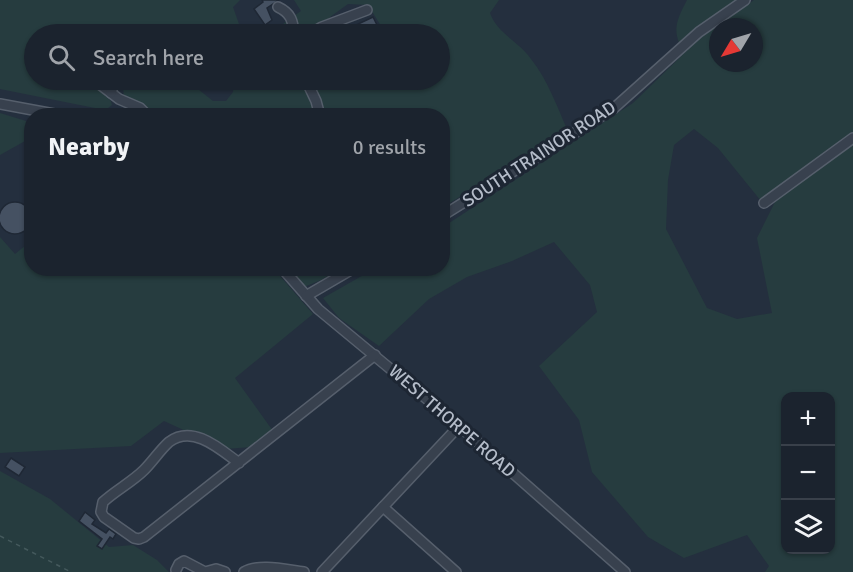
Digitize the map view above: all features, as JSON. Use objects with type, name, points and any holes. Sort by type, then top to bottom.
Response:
[{"type":"street","name":"SOUTH TRAINOR ROAD","points":[[450,211],[613,109],[699,32],[745,0]]},
{"type":"street","points":[[278,7],[289,13],[293,24]]},
{"type":"street","points":[[330,24],[367,10]]},
{"type":"street","points":[[107,90],[119,99],[140,108]]},
{"type":"street","points":[[311,90],[318,108]]},
{"type":"street","points":[[0,104],[24,108]]},
{"type":"street","points":[[764,203],[853,138]]},
{"type":"street","name":"WEST THORPE ROAD","points":[[289,276],[306,296],[625,572]]},
{"type":"street","points":[[306,296],[340,276]]},
{"type":"street","points":[[239,463],[202,439],[188,435],[179,436],[168,443],[136,477],[103,502],[101,512],[104,517],[134,538],[141,539],[239,463],[375,355]]},
{"type":"street","points":[[323,571],[459,426]]},
{"type":"street","points":[[383,507],[456,572]]},
{"type":"street","points":[[176,570],[184,561],[205,572],[216,569],[225,572]]},
{"type":"street","points":[[244,572],[249,569],[262,568],[304,572]]},
{"type":"path","points":[[0,536],[70,572]]},
{"type":"green space","points":[[0,0],[240,0],[233,7],[239,24],[24,24],[24,90],[99,90],[111,101],[112,105],[108,108],[95,108],[0,89]]},
{"type":"green space","points":[[294,0],[499,0],[490,13],[493,20],[537,67],[568,131],[450,203],[450,108],[131,108],[124,97],[123,90],[199,90],[213,101],[226,101],[233,90],[450,90],[450,24],[380,24],[368,5],[348,4],[330,17],[329,24],[283,24],[301,11]]},
{"type":"green space","points":[[687,0],[740,0],[716,18],[709,18],[709,23],[680,45],[677,33],[679,17]]},
{"type":"green space","points":[[754,0],[853,0],[853,132],[761,201],[718,148],[694,129],[674,145],[668,180],[666,229],[707,308],[737,319],[772,313],[757,238],[776,200],[853,145],[853,572],[765,572],[769,566],[747,535],[684,558],[648,537],[592,472],[579,420],[539,366],[597,312],[590,285],[554,242],[512,261],[467,277],[429,299],[379,346],[339,318],[323,298],[362,276],[450,276],[450,222],[633,103],[709,32],[709,72],[763,72],[763,18],[729,18]]},
{"type":"green space","points":[[0,113],[24,120],[24,142],[0,155]]},
{"type":"green space","points":[[0,237],[15,254],[24,247],[24,276],[280,276],[313,314],[235,378],[273,431],[252,447],[225,449],[164,421],[131,446],[0,453]]},
{"type":"green space","points":[[294,276],[328,276],[321,280],[304,287]]},
{"type":"green space","points":[[0,471],[50,499],[109,547],[133,545],[157,560],[169,572],[0,572]]},
{"type":"building","points":[[262,0],[279,0],[267,8],[272,20],[266,24],[254,9],[263,2]]},
{"type":"building","points":[[373,17],[376,24],[358,24]]},
{"type":"building","points":[[15,202],[24,204],[24,232],[15,234],[3,230],[-1,218],[3,206]]},
{"type":"building","points":[[11,458],[25,467],[19,476],[5,467]]},
{"type":"building","points":[[85,512],[95,520],[92,524],[106,533],[109,529],[116,534],[113,539],[110,537],[102,549],[97,546],[102,539],[79,521]]}]
